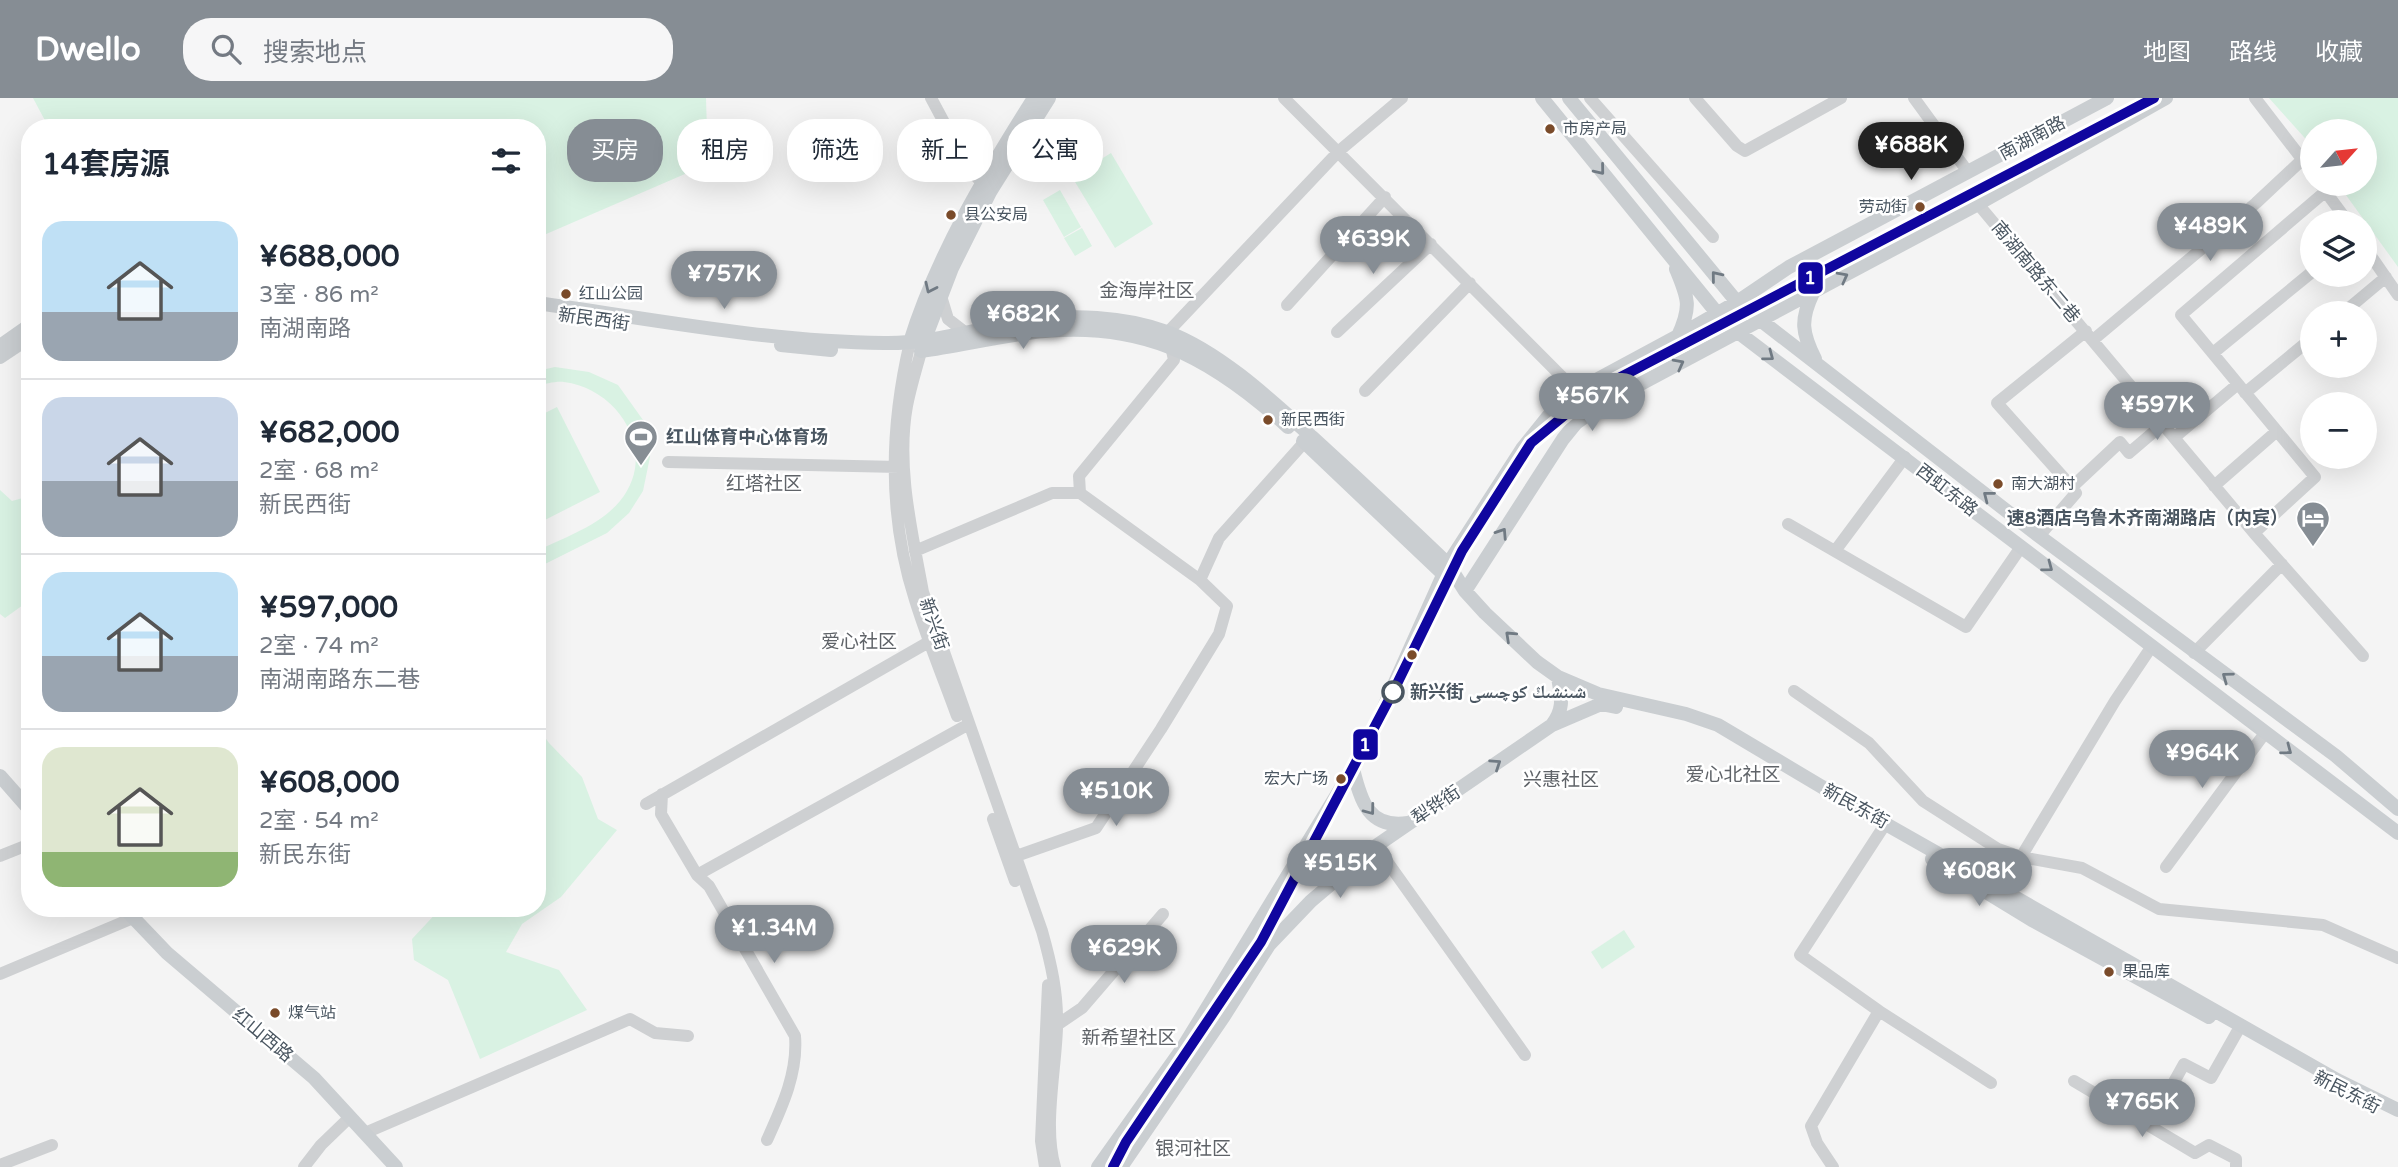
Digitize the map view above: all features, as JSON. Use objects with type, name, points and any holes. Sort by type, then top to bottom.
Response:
[{"type":"main road","name":"新兴街","points":[[916,346],[920,310],[982,183],[1034,98]]},
{"type":"main road","name":"新兴街","points":[[916,346],[990,192],[1049,98]]},
{"type":"main road","name":"西虹东路","points":[[1542,98],[1717,313],[1740,333],[2398,833]]},
{"type":"main road","name":"西虹东路","points":[[1569,98],[1737,302],[2039,536],[2336,756],[2398,808]]},
{"type":"main road","name":"南湖南路","points":[[1737,302],[1789,267],[2107,98]]},
{"type":"main road","name":"南湖南路","points":[[1762,321],[2166,98]]},
{"type":"main road","points":[[1672,258],[1686,294],[1688,313],[1678,336]]},
{"type":"main road","points":[[1813,293],[1804,310],[1804,337],[1818,363]]},
{"type":"main road","points":[[1098,1167],[1182,1049],[1366,747],[1446,569],[1522,449],[1563,398],[1737,302]]},
{"type":"main road","name":"新民西街","points":[[546,304],[764,335],[916,346],[1056,331],[1123,333],[1169,340]]},
{"type":"main road","name":"新民西街","points":[[546,312],[800,348],[885,353],[1027,321],[1098,318],[1141,324],[1235,371],[1270,398],[1307,439],[1446,569],[1465,591]]},
{"type":"main road","points":[[1465,591],[1576,423],[1595,410],[1762,321]]},
{"type":"main road","points":[[0,346],[21,331]]},
{"type":"main road","points":[[0,357],[21,343]]},
{"type":"main road","name":"新民东街","points":[[1465,591],[1528,654],[1558,677],[1598,694],[1686,714],[1718,725],[1884,826]]},
{"type":"main road","points":[[1552,725],[1560,714],[1561,707],[1558,677]]},
{"type":"main road","name":"新民东街","points":[[1552,725],[1601,704],[1683,723],[1713,733],[1884,826],[2398,1117]]},
{"type":"main road","name":"犁铧街","points":[[1121,1167],[1269,945],[1311,901],[1376,846],[1552,725]]},
{"type":"main road","points":[[0,763],[21,787]]},
{"type":"main road","points":[[1353,769],[1358,791],[1370,813],[1381,823],[1393,826],[1409,823]]},
{"type":"main road","points":[[0,776],[21,800]]},
{"type":"main road","name":"红山西路","points":[[135,917],[167,953],[314,1079],[403,1167]]},
{"type":"main road","name":"红山西路","points":[[137,917],[320,1075],[396,1167]]},
{"type":"main road","name":"新民东街","points":[[2239,1029],[2398,1110]]},
{"type":"street","points":[[931,98],[969,169],[982,183]]},
{"type":"street","points":[[1284,98],[1595,410]]},
{"type":"street","points":[[1080,493],[1079,475],[1174,360],[1169,340],[1339,152],[1402,98]]},
{"type":"street","points":[[1590,98],[1713,237]]},
{"type":"street","points":[[1695,98],[1737,146],[1745,151],[1841,98]]},
{"type":"street","points":[[1914,98],[1968,172]]},
{"type":"street","points":[[2255,98],[2300,157]]},
{"type":"street","name":"南湖南路东二巷","points":[[2089,335],[2256,203],[2300,162]]},
{"type":"street","points":[[2254,533],[2315,477],[2181,315],[2313,196]]},
{"type":"street","points":[[1287,304],[1385,197]]},
{"type":"street","name":"南湖南路东二巷","points":[[1978,204],[2254,533],[2363,656]]},
{"type":"street","points":[[1338,332],[1431,244]]},
{"type":"street","points":[[2377,264],[2398,295]]},
{"type":"street","points":[[2357,301],[2386,277]]},
{"type":"street","points":[[2213,353],[2300,282]]},
{"type":"street","points":[[1365,391],[1470,283]]},
{"type":"street","points":[[941,296],[948,319],[965,333]]},
{"type":"street","points":[[2039,536],[2076,493],[1997,402],[2089,335]]},
{"type":"street","name":"新兴街","points":[[916,346],[897,405],[904,555],[915,599],[934,639],[1016,856],[1056,982],[1057,1026],[1051,1142],[1055,1167]]},
{"type":"street","points":[[2175,438],[2300,346]]},
{"type":"street","points":[[2073,487],[2120,442],[2129,453],[2163,424]]},
{"type":"street","points":[[2214,485],[2277,431]]},
{"type":"street","points":[[1200,580],[1219,538],[1307,439]]},
{"type":"street","points":[[1835,551],[1905,457]]},
{"type":"street","points":[[668,462],[898,467]]},
{"type":"street","name":"新兴街","points":[[898,467],[934,639]]},
{"type":"street","points":[[915,551],[1052,493],[1080,493],[1200,580],[1227,607],[1219,634],[1096,828],[1016,856]]},
{"type":"street","points":[[1788,524],[1966,627],[2021,547]]},
{"type":"street","points":[[2194,653],[2282,564]]},
{"type":"street","points":[[646,804],[934,639]]},
{"type":"street","points":[[2021,858],[2115,701],[2152,646]]},
{"type":"street","points":[[1794,691],[1869,743],[1923,801],[1998,849],[2021,858],[2082,868],[2159,909],[2323,925],[2398,958]]},
{"type":"street","points":[[697,875],[966,726]]},
{"type":"street","name":"新兴街","points":[[966,726],[1035,933],[1048,984],[1041,1141],[1045,1167]]},
{"type":"street","points":[[2166,867],[2265,733]]},
{"type":"street","points":[[662,794],[661,814],[697,875],[709,886],[795,1036],[796,1055],[785,1102],[767,1140]]},
{"type":"street","points":[[1884,826],[1800,955],[1879,1011],[1991,1083]]},
{"type":"street","points":[[1376,846],[1525,1055]]},
{"type":"street","points":[[0,856],[21,848]]},
{"type":"street","points":[[1057,1026],[1082,1008],[1163,914]]},
{"type":"street","points":[[0,975],[118,917]]},
{"type":"street","points":[[1833,1167],[1817,1143],[1811,1126],[1879,1011]]},
{"type":"street","points":[[367,1132],[630,1019],[655,1033],[688,1036]]},
{"type":"street","points":[[2150,1125],[2184,1064],[2211,1079],[2239,1029]]},
{"type":"street","points":[[2074,1081],[2195,1153],[2209,1144],[2236,1159],[2236,1167]]},
{"type":"street","points":[[304,1167],[321,1145],[350,1117]]},
{"type":"street","points":[[0,1165],[52,1145]]},
{"type":"green space","points":[[33,98],[706,98],[707,119],[677,119],[677,177],[546,234],[546,119],[44,119]]},
{"type":"green space","points":[[2269,98],[2398,98],[2398,267],[2377,238],[2377,210],[2357,210],[2347,196],[2377,196],[2377,119],[2300,119],[2300,133]]},
{"type":"green space","points":[[1111,153],[1153,224],[1115,248],[1075,182],[1103,182],[1103,158]]},
{"type":"green space","points":[[1060,190],[1081,227],[1064,237],[1043,200]]},
{"type":"green space","points":[[1082,228],[1092,246],[1075,256],[1064,238]]},
{"type":"green space","name":"红山体育中心体育场","points":[[555,367],[589,372],[618,385],[643,420],[650,457],[643,491],[629,513],[607,533],[546,564],[546,547],[592,524],[612,510],[631,483],[636,464],[628,426],[617,410],[584,387],[564,382],[546,384],[546,369]]},
{"type":"green space","points":[[557,407],[600,492],[546,519],[546,412]]},
{"type":"green space","points":[[0,490],[12,501],[21,498],[21,606],[5,618],[0,614]]},
{"type":"green space","points":[[546,739],[582,777],[598,819],[617,830],[561,897],[546,907]]},
{"type":"green space","points":[[433,917],[532,917],[522,924],[506,952],[559,970],[587,1010],[480,1059],[448,980],[414,960],[412,939]]},
{"type":"green space","points":[[1624,930],[1635,947],[1602,969],[1591,952]]},
{"type":"transit line","name":"1","points":[[1113,1167],[1126,1142],[1261,942],[1393,692],[1462,551],[1531,443],[1594,391],[2154,98]]},
{"type":"place","name":"市房产局","points":[[1550,129]]},
{"type":"place","name":"劳动街","points":[[1920,207]]},
{"type":"place","name":"县公安局","points":[[951,215]]},
{"type":"place","name":"红山公园","points":[[566,294]]},
{"type":"place","name":"新民西街","points":[[1268,420]]},
{"type":"place","name":"红山体育中心体育场","points":[[641,467]]},
{"type":"place","name":"南大湖村","points":[[1998,484]]},
{"type":"place","name":"速8酒店乌鲁木齐南湖路店（内宾）","points":[[2313,548]]},
{"type":"place","name":"新兴街 شىنشىڭ كوچىسى","points":[[1393,692]]},
{"type":"place","name":"宏大广场","points":[[1341,779]]},
{"type":"place","name":"果品库","points":[[2109,972]]},
{"type":"place","name":"煤气站","points":[[275,1013]]},
{"type":"district","name":"金海岸社区","points":[[1147,291]]},
{"type":"district","name":"红塔社区","points":[[764,484]]},
{"type":"district","name":"爱心社区","points":[[859,642]]},
{"type":"district","name":"爱心北社区","points":[[1733,775]]},
{"type":"district","name":"兴惠社区","points":[[1561,780]]},
{"type":"district","name":"新希望社区","points":[[1129,1038]]},
{"type":"district","name":"银河社区","points":[[1193,1149]]}]
